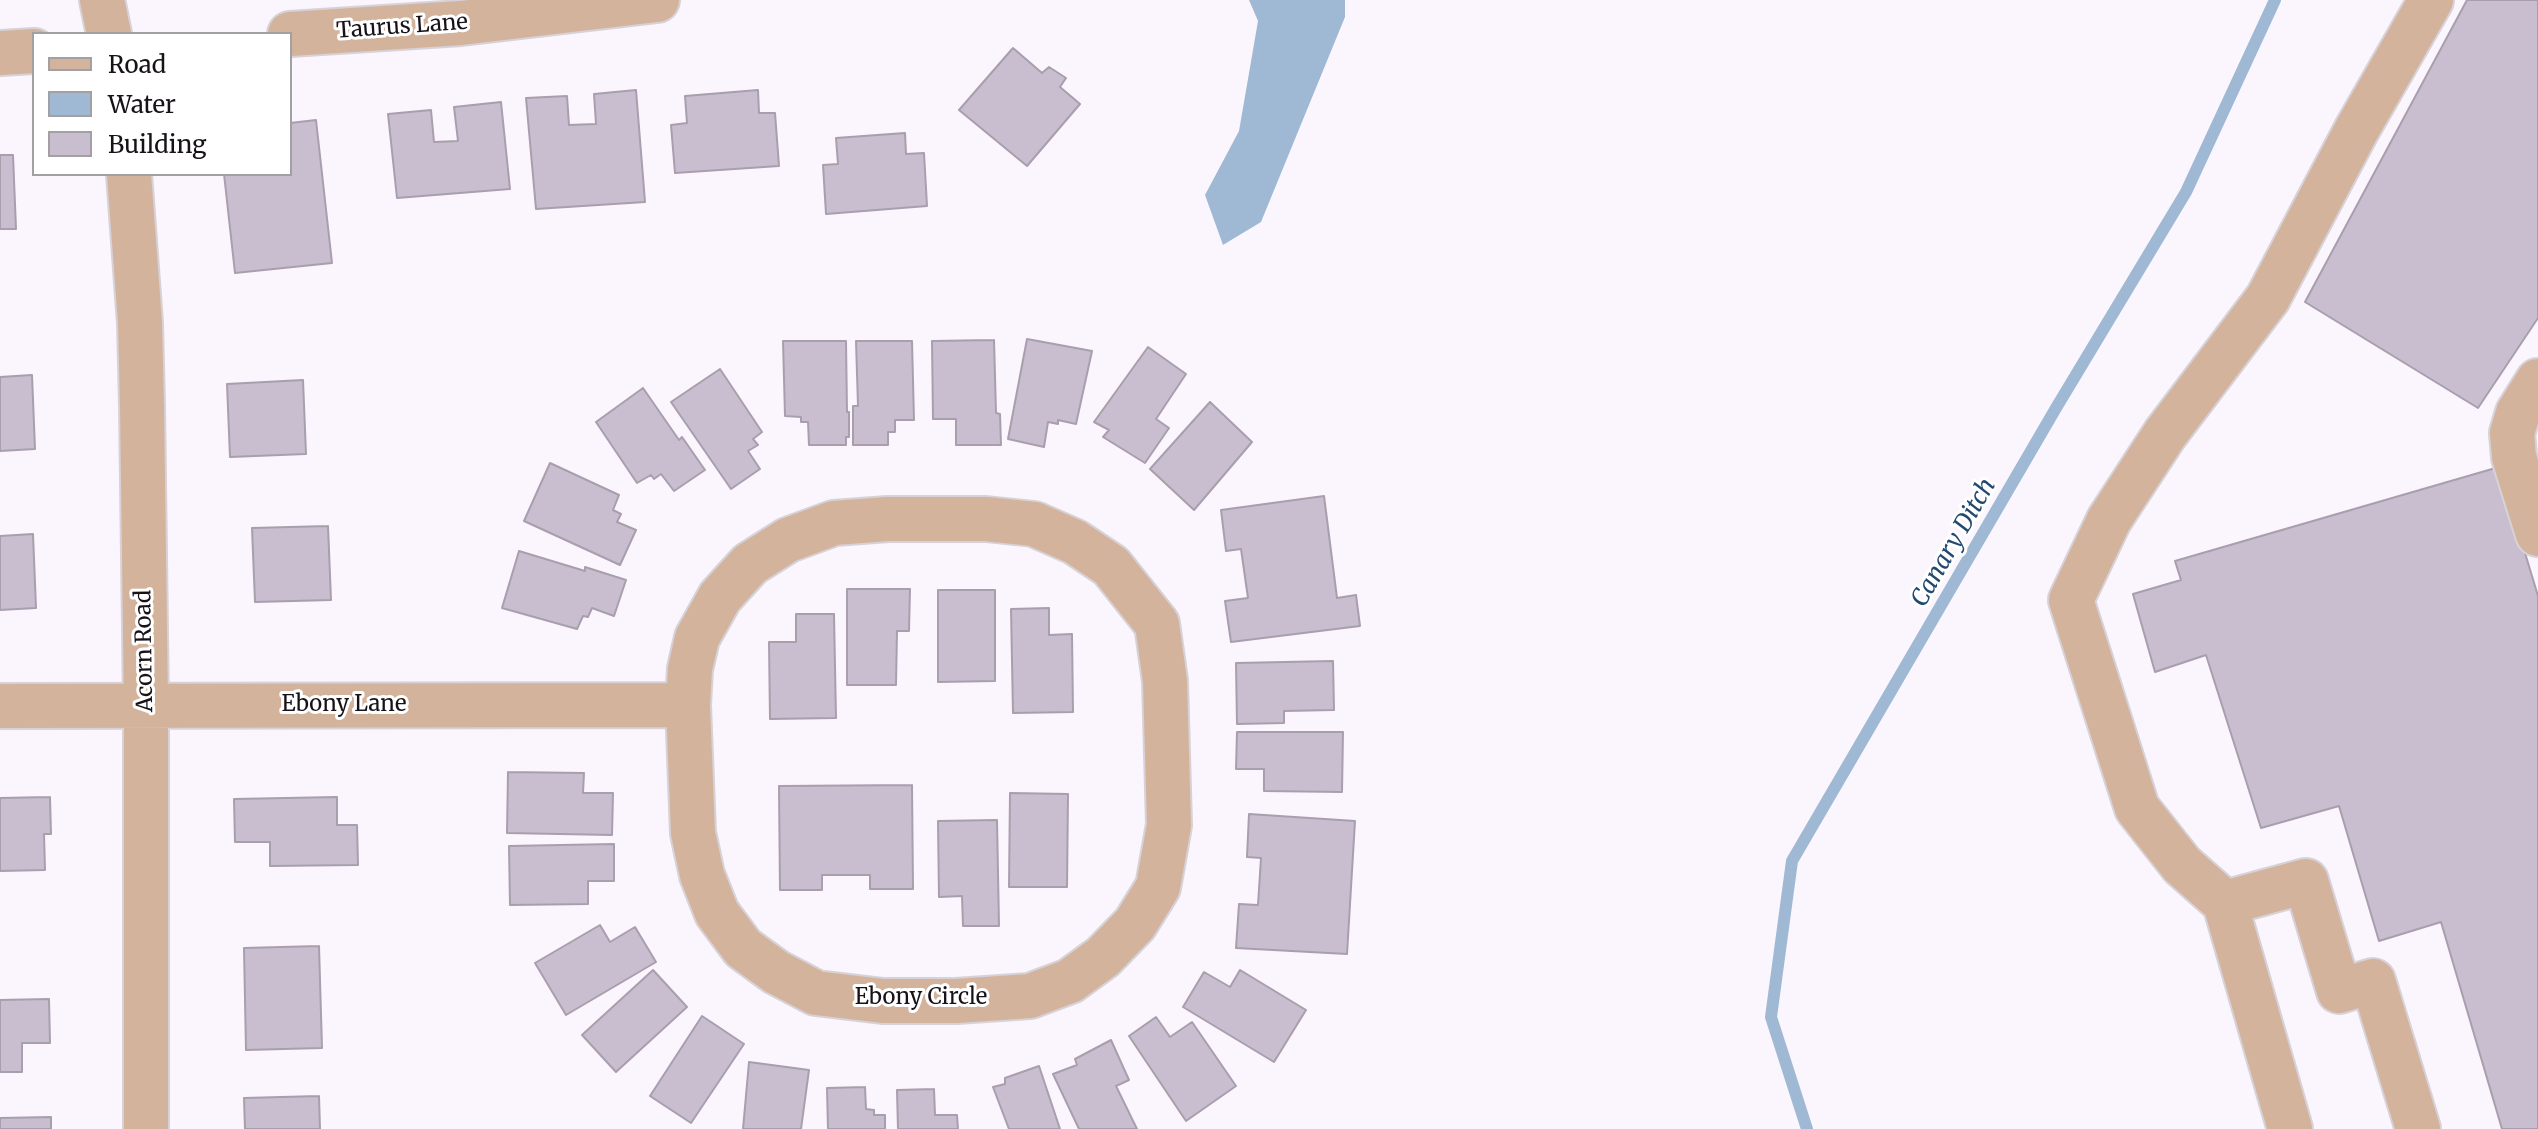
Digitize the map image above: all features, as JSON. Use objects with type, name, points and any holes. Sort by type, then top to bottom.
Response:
[{"type":"street","points":[[102,0],[109,32]]},
{"type":"street","name":"Taurus Lane","points":[[292,34],[461,23],[657,0]]},
{"type":"street","points":[[2290,1129],[2225,903],[2182,865],[2137,808],[2071,600],[2109,520],[2165,434],[2268,298],[2356,131],[2431,0]]},
{"type":"street","points":[[0,53],[32,51]]},
{"type":"street","name":"Acorn Road","points":[[129,176],[140,323],[146,705],[146,1129]]},
{"type":"street","points":[[2536,387],[2518,413],[2512,433],[2514,457],[2538,534]]},
{"type":"street","name":"Ebony Circle","points":[[888,519],[986,519],[1034,524],[1075,542],[1111,566],[1157,624],[1165,681],[1169,825],[1158,887],[1135,924],[1103,957],[1070,981],[1030,996],[956,1001],[883,1001],[816,993],[776,972],[743,948],[717,913],[702,875],[693,833],[688,705],[690,669],[697,638],[720,597],[750,564],[788,540],[834,523],[888,519]]},
{"type":"street","name":"Ebony Lane","points":[[0,706],[688,705]]},
{"type":"street","points":[[2225,903],[2306,881],[2339,991],[2373,981],[2418,1129]]},
{"type":"water","points":[[1249,0],[1345,0],[1345,17],[1261,222],[1223,245],[1205,195],[1239,131],[1258,21]]},
{"type":"building","points":[[2467,0],[2538,0],[2538,318],[2478,408],[2305,302]]},
{"type":"building","points":[[1013,48],[1042,73],[1049,67],[1066,78],[1060,87],[1080,104],[1027,166],[959,110]]},
{"type":"building","points":[[636,90],[645,202],[536,209],[526,98],[567,96],[569,125],[596,124],[594,94]]},
{"type":"building","points":[[758,90],[759,113],[775,113],[779,166],[675,173],[671,125],[687,123],[685,96]]},
{"type":"building","points":[[501,102],[510,189],[397,198],[388,114],[431,110],[434,142],[458,141],[454,107]]},
{"type":"building","points":[[316,120],[332,263],[235,273],[224,176],[292,176],[292,123]]},
{"type":"building","points":[[905,133],[906,154],[924,153],[927,206],[826,214],[823,165],[838,164],[836,138]]},
{"type":"building","points":[[0,155],[13,155],[16,229],[0,229]]},
{"type":"building","points":[[1027,339],[1092,351],[1076,424],[1058,420],[1058,424],[1048,422],[1044,447],[1008,439]]},
{"type":"building","points":[[994,340],[996,413],[1000,414],[1001,445],[956,445],[956,419],[933,419],[932,341]]},
{"type":"building","points":[[783,341],[846,341],[849,437],[846,437],[846,445],[809,445],[808,422],[801,422],[801,417],[785,416]]},
{"type":"building","points":[[856,341],[912,341],[914,420],[895,420],[895,432],[888,432],[888,445],[853,445],[853,406],[858,406]]},
{"type":"building","points":[[1148,347],[1186,374],[1156,419],[1169,428],[1145,463],[1103,437],[1109,430],[1094,422]]},
{"type":"building","points":[[720,369],[762,432],[753,439],[758,445],[748,451],[760,469],[731,489],[671,402]]},
{"type":"building","points":[[32,375],[35,449],[0,451],[0,377]]},
{"type":"building","points":[[303,380],[306,454],[230,457],[227,384]]},
{"type":"building","points":[[643,388],[679,440],[682,437],[705,470],[674,491],[661,474],[654,479],[651,475],[637,483],[596,422]]},
{"type":"building","points":[[1210,402],[1252,442],[1194,510],[1150,469]]},
{"type":"building","points":[[550,463],[619,495],[613,510],[621,514],[617,522],[636,530],[620,565],[524,521]]},
{"type":"building","points":[[2499,467],[2538,596],[2538,1129],[2502,1129],[2441,922],[2379,941],[2339,806],[2261,828],[2206,655],[2155,672],[2133,594],[2181,580],[2175,561]]},
{"type":"building","points":[[1324,496],[1337,598],[1356,595],[1360,626],[1231,642],[1225,601],[1248,598],[1241,549],[1226,551],[1221,510]]},
{"type":"building","points":[[328,526],[331,600],[255,602],[252,528]]},
{"type":"building","points":[[33,534],[36,608],[0,610],[0,536]]},
{"type":"building","points":[[519,551],[626,580],[614,616],[592,608],[588,617],[583,616],[577,629],[502,608]]},
{"type":"building","points":[[847,589],[910,589],[909,631],[897,631],[896,685],[847,685]]},
{"type":"building","points":[[938,590],[995,590],[995,681],[938,682]]},
{"type":"building","points":[[1049,608],[1049,635],[1072,634],[1073,712],[1013,713],[1011,609]]},
{"type":"building","points":[[796,614],[834,614],[836,718],[770,719],[769,642],[796,642]]},
{"type":"building","points":[[1333,661],[1334,710],[1284,711],[1284,723],[1237,724],[1236,663]]},
{"type":"building","points":[[1237,732],[1343,732],[1342,792],[1264,791],[1264,769],[1236,769]]},
{"type":"building","points":[[508,772],[584,773],[583,793],[613,793],[612,835],[507,833]]},
{"type":"building","points":[[912,785],[913,889],[870,889],[870,875],[822,875],[822,890],[780,890],[779,786]]},
{"type":"building","points":[[1010,793],[1068,794],[1067,887],[1009,887]]},
{"type":"building","points":[[50,797],[51,834],[44,834],[45,870],[0,871],[0,798]]},
{"type":"building","points":[[337,797],[337,825],[357,825],[358,865],[270,866],[270,842],[235,842],[234,799]]},
{"type":"building","points":[[1249,814],[1355,821],[1347,954],[1236,948],[1239,904],[1258,905],[1261,858],[1247,857]]},
{"type":"building","points":[[997,820],[999,926],[963,926],[962,896],[939,897],[938,821]]},
{"type":"building","points":[[614,844],[614,881],[588,881],[588,904],[510,905],[509,846]]},
{"type":"building","points":[[600,925],[610,942],[635,927],[656,962],[566,1015],[535,963]]},
{"type":"building","points":[[319,946],[322,1048],[246,1050],[244,948]]},
{"type":"building","points":[[653,970],[687,1007],[616,1072],[582,1035]]},
{"type":"building","points":[[1240,970],[1306,1010],[1274,1062],[1183,1007],[1204,972],[1230,987]]},
{"type":"building","points":[[49,999],[50,1043],[22,1043],[22,1072],[0,1072],[0,1000]]},
{"type":"building","points":[[702,1016],[744,1044],[691,1123],[650,1096]]},
{"type":"building","points":[[1156,1017],[1170,1037],[1192,1022],[1236,1086],[1186,1121],[1129,1036]]},
{"type":"building","points":[[1111,1040],[1129,1080],[1116,1086],[1137,1129],[1079,1129],[1053,1074],[1077,1065],[1075,1059]]},
{"type":"building","points":[[749,1062],[809,1070],[801,1129],[743,1129]]},
{"type":"building","points":[[1039,1066],[1060,1129],[1009,1129],[993,1087],[1005,1084],[1005,1078]]},
{"type":"building","points":[[865,1087],[866,1109],[874,1110],[874,1115],[885,1115],[885,1129],[828,1129],[827,1088]]},
{"type":"building","points":[[934,1089],[935,1115],[957,1115],[958,1129],[898,1129],[897,1090]]},
{"type":"building","points":[[319,1096],[320,1129],[245,1129],[244,1098]]},
{"type":"building","points":[[51,1117],[51,1129],[0,1129],[0,1118]]},
{"type":"waterway","name":"Canary Ditch","points":[[1807,1129],[1771,1017],[1792,861],[2056,408],[2186,192],[2275,0]]}]
